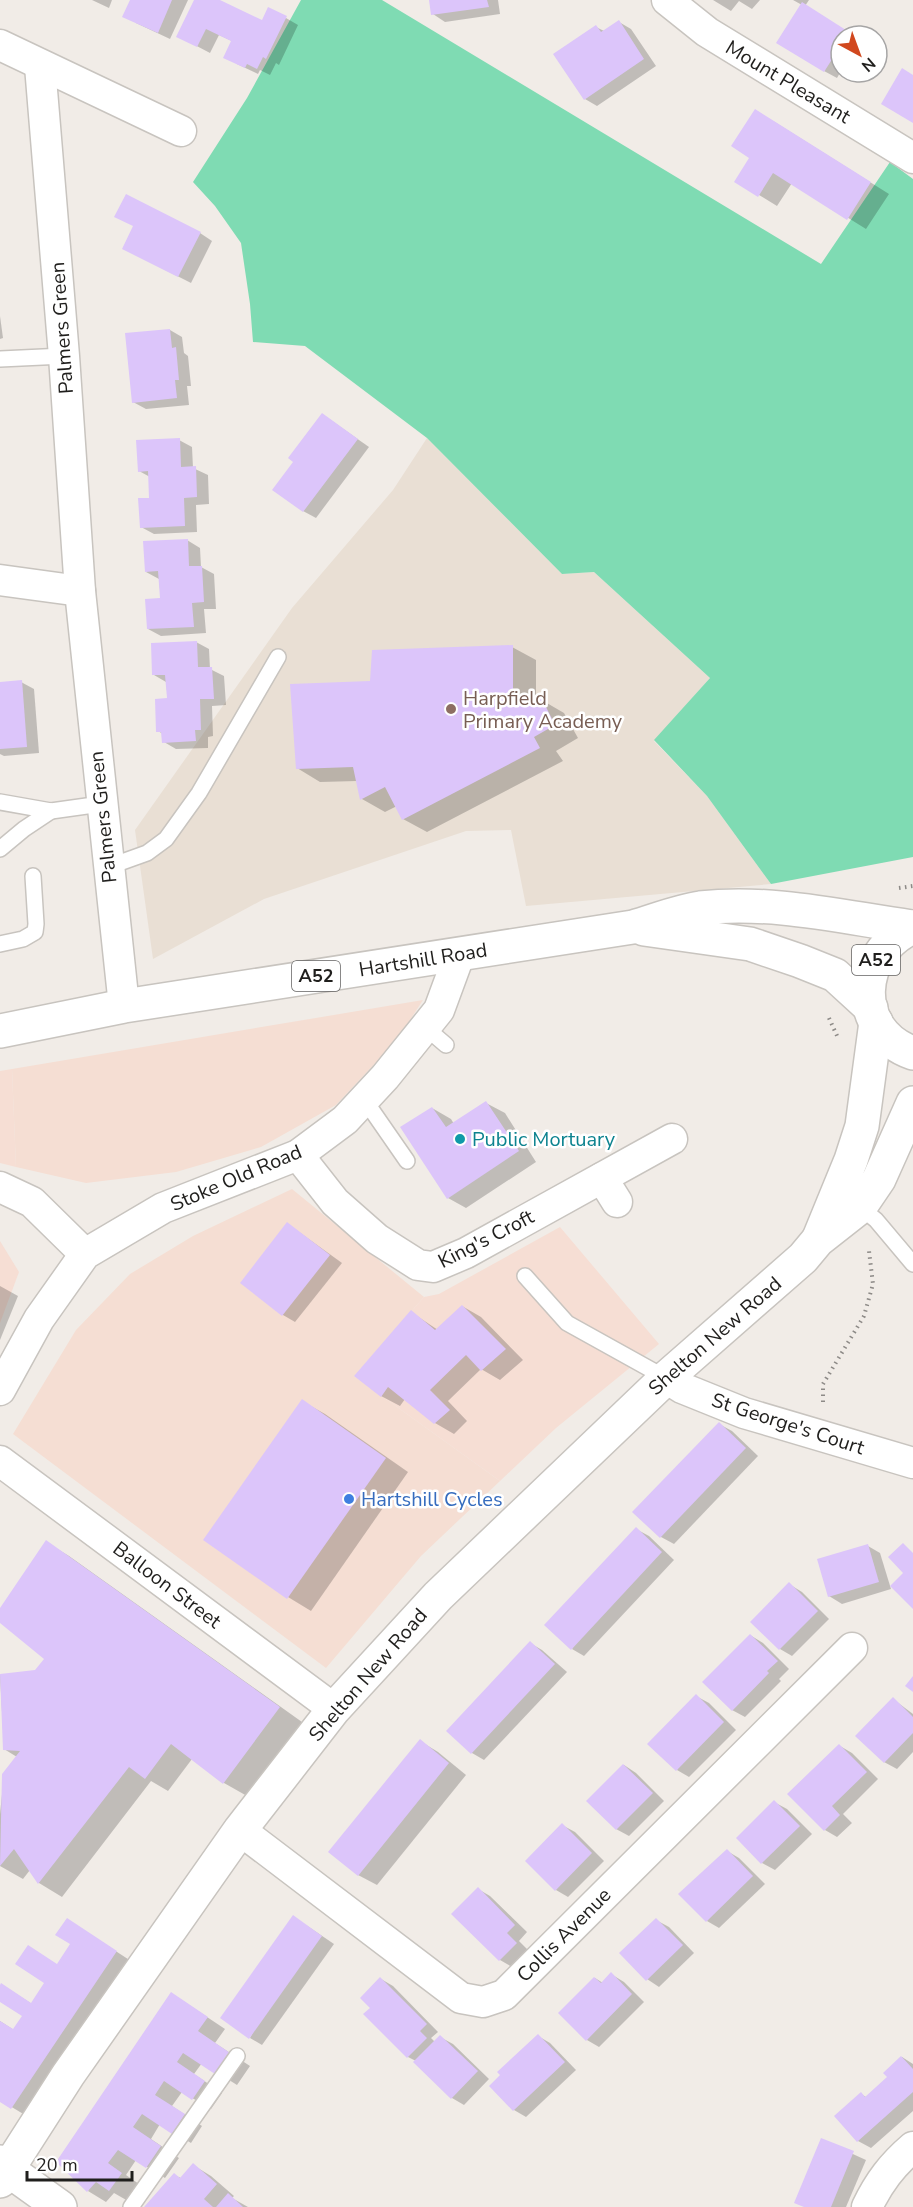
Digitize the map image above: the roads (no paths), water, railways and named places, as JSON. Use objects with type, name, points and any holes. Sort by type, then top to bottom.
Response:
[{"type":"main road","name":"Hartshill Road","points":[[0,1030],[124,1006],[633,927],[698,908],[767,906],[820,911],[912,927]]},
{"type":"main road","name":"Hartshill Road","points":[[633,927],[760,947],[835,975],[873,1015]]},
{"type":"main road","name":"A52","points":[[912,927],[897,935],[885,946],[872,968],[868,989],[873,1015],[885,1035],[896,1046],[913,1053]]},
{"type":"main road","name":"Shelton New Road","points":[[818,1240],[851,1160],[862,1126],[873,1015]]},
{"type":"main road","name":"Shelton New Road","points":[[2,2170],[240,1830],[334,1709],[438,1596],[666,1378],[743,1308],[780,1279],[803,1258],[818,1240],[860,1207],[879,1179],[913,1103]]},
{"type":"main road","points":[[2,2170],[60,2207]]},
{"type":"street","name":"Mount Pleasant","points":[[667,0],[706,32],[913,158]]},
{"type":"street","points":[[0,45],[40,66],[181,131]]},
{"type":"street","name":"Palmers Green","points":[[40,66],[64,356],[80,591],[124,1006]]},
{"type":"street","points":[[0,580],[80,591]]},
{"type":"street","name":"Stoke Old Road","points":[[0,1390],[39,1319],[85,1254],[163,1208],[298,1155],[345,1120],[364,1099],[436,1036],[439,1010],[460,954]]},
{"type":"street","name":"King's Croft","points":[[298,1155],[335,1202],[377,1239],[418,1265],[433,1268],[609,1190],[672,1139]]},
{"type":"street","points":[[0,1187],[32,1202],[85,1254]]},
{"type":"street","name":"St George's Court","points":[[666,1378],[682,1389],[744,1413],[913,1463]]},
{"type":"street","name":"Balloon Street","points":[[0,1461],[334,1709]]},
{"type":"street","name":"Collis Avenue","points":[[240,1830],[461,1998],[483,2002],[504,1995],[852,1648]]},
{"type":"street","points":[[867,2207],[889,2169],[913,2147]]},
{"type":"lane","points":[[0,358],[64,356]]},
{"type":"lane","points":[[108,867],[147,853],[166,839],[199,793],[278,657]]},
{"type":"lane","points":[[0,802],[51,811],[101,804]]},
{"type":"lane","points":[[0,849],[51,811]]},
{"type":"lane","points":[[0,944],[23,939],[35,932],[33,876]]},
{"type":"lane","points":[[364,1099],[407,1161]]},
{"type":"lane","points":[[860,1207],[876,1220],[913,1264]]},
{"type":"lane","points":[[525,1276],[567,1323],[666,1378]]},
{"type":"lane","points":[[130,2207],[237,2056]]},
{"type":"place","name":"Harpfield Primary Academy","points":[[451,709]]},
{"type":"place","name":"Public Mortuary","points":[[460,1139]]},
{"type":"place","name":"Hartshill Cycles","points":[[349,1499]]}]
